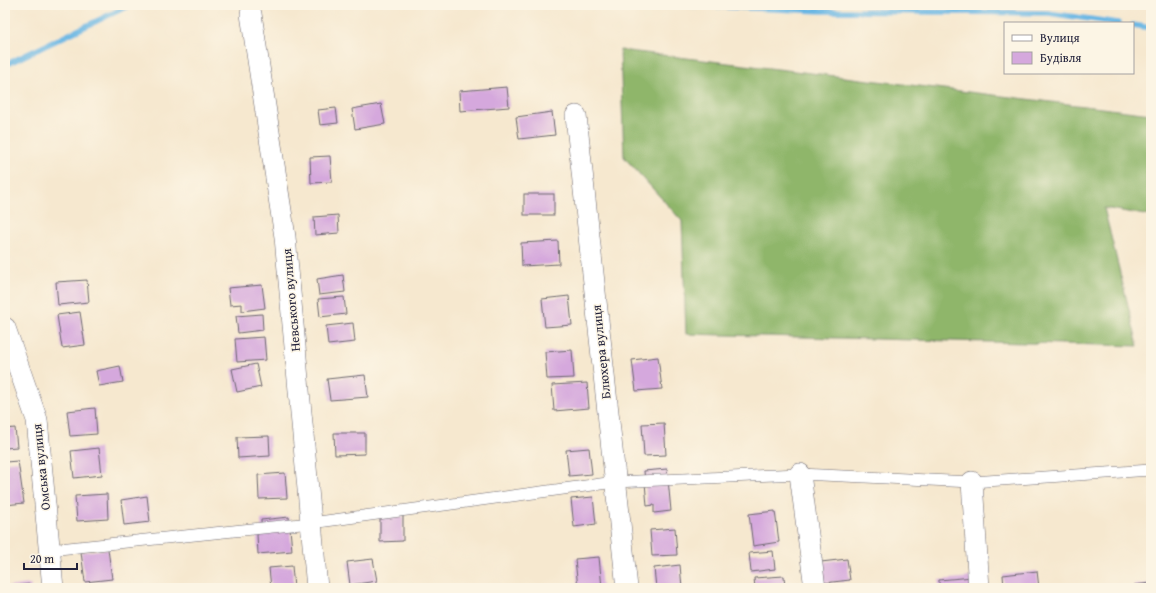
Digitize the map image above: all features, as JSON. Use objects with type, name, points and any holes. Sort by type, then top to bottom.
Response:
[{"type":"street","name":"Невського вулиця","points":[[248,10],[286,237],[317,588]]},
{"type":"street","name":"Блюхера вулиця","points":[[576,116],[627,588]]},
{"type":"street","name":"Омська вулиця","points":[[5,328],[37,420],[53,588]]},
{"type":"street","points":[[800,474],[816,588]]},
{"type":"street","points":[[972,482],[979,588]]},
{"type":"lane","points":[[49,550],[311,523],[615,482],[800,474],[972,482],[1151,470]]},
{"type":"green space","points":[[620,50],[1151,114],[1151,216],[1104,208],[1138,346],[686,334],[682,221],[624,157]]},
{"type":"building","points":[[507,87],[509,107],[460,111],[459,91]]},
{"type":"building","points":[[381,104],[385,124],[355,129],[352,109]]},
{"type":"building","points":[[336,108],[338,123],[320,125],[318,110]]},
{"type":"building","points":[[552,112],[555,135],[519,139],[516,117]]},
{"type":"building","points":[[330,156],[332,182],[311,183],[310,157]]},
{"type":"building","points":[[524,194],[554,194],[554,215],[524,215]]},
{"type":"building","points":[[338,215],[339,233],[315,235],[314,217]]},
{"type":"building","points":[[558,241],[559,264],[522,266],[521,243]]},
{"type":"building","points":[[343,275],[345,292],[319,295],[317,279]]},
{"type":"building","points":[[87,280],[89,302],[58,305],[56,282]]},
{"type":"building","points":[[262,285],[265,308],[242,311],[242,304],[230,305],[228,288]]},
{"type":"building","points":[[569,296],[572,325],[545,327],[542,299]]},
{"type":"building","points":[[344,297],[346,314],[320,317],[318,299]]},
{"type":"building","points":[[80,312],[85,345],[62,348],[57,315]]},
{"type":"building","points":[[262,314],[263,330],[238,333],[236,316]]},
{"type":"building","points":[[353,323],[355,342],[328,345],[326,326]]},
{"type":"building","points":[[264,337],[266,360],[237,362],[235,339]]},
{"type":"building","points":[[572,350],[574,378],[547,379],[545,352]]},
{"type":"building","points":[[658,357],[662,389],[636,391],[632,360]]},
{"type":"building","points":[[256,364],[261,387],[237,392],[232,369]]},
{"type":"building","points":[[120,366],[123,382],[99,386],[96,371]]},
{"type":"building","points":[[365,375],[368,397],[330,400],[327,379]]},
{"type":"building","points":[[587,383],[589,408],[554,411],[552,385]]},
{"type":"building","points":[[95,408],[97,434],[70,436],[67,411]]},
{"type":"building","points":[[664,423],[666,455],[644,456],[642,424]]},
{"type":"building","points":[[15,428],[17,447],[5,448],[5,429]]},
{"type":"building","points":[[334,433],[365,433],[365,454],[335,455]]},
{"type":"building","points":[[269,436],[270,456],[238,458],[237,437]]},
{"type":"building","points":[[99,448],[102,475],[74,478],[71,451]]},
{"type":"building","points":[[589,448],[592,474],[569,476],[566,450]]},
{"type":"building","points":[[18,461],[24,503],[5,505],[5,462]]},
{"type":"building","points":[[667,469],[671,511],[654,513],[654,505],[647,506],[644,471]]},
{"type":"building","points":[[285,473],[287,498],[259,499],[258,475]]},
{"type":"building","points":[[107,494],[108,519],[77,521],[75,496]]},
{"type":"building","points":[[147,496],[150,522],[124,525],[121,500]]},
{"type":"building","points":[[593,497],[596,524],[574,527],[571,499]]},
{"type":"building","points":[[775,511],[779,542],[753,546],[749,514]]},
{"type":"building","points":[[403,516],[403,541],[380,542],[380,517]]},
{"type":"building","points":[[289,517],[292,551],[258,554],[257,534],[262,533],[261,520]]},
{"type":"building","points":[[675,528],[677,555],[652,556],[650,530]]},
{"type":"building","points":[[108,549],[112,579],[85,582],[81,552]]},
{"type":"building","points":[[773,551],[775,569],[751,572],[749,553]]},
{"type":"building","points":[[599,557],[602,588],[578,588],[575,559]]},
{"type":"building","points":[[373,559],[377,581],[350,585],[347,562]]},
{"type":"building","points":[[847,559],[850,580],[824,583],[821,562]]},
{"type":"building","points":[[680,565],[682,588],[656,588],[654,568]]},
{"type":"building","points":[[292,566],[294,588],[271,588],[269,568]]},
{"type":"building","points":[[1037,571],[1039,588],[1004,588],[1003,575]]},
{"type":"building","points":[[784,576],[785,588],[755,588],[754,578]]},
{"type":"building","points":[[973,577],[974,588],[939,588],[939,580]]},
{"type":"building","points":[[1151,583],[1151,588],[1135,588],[1134,585]]},
{"type":"building","points":[[30,584],[31,588],[8,588],[8,587]]},
{"type":"waterway","points":[[5,65],[130,5]]},
{"type":"waterway","points":[[683,5],[824,11],[1048,13],[1111,22]]},
{"type":"waterway","points":[[1134,25],[1151,28]]}]
